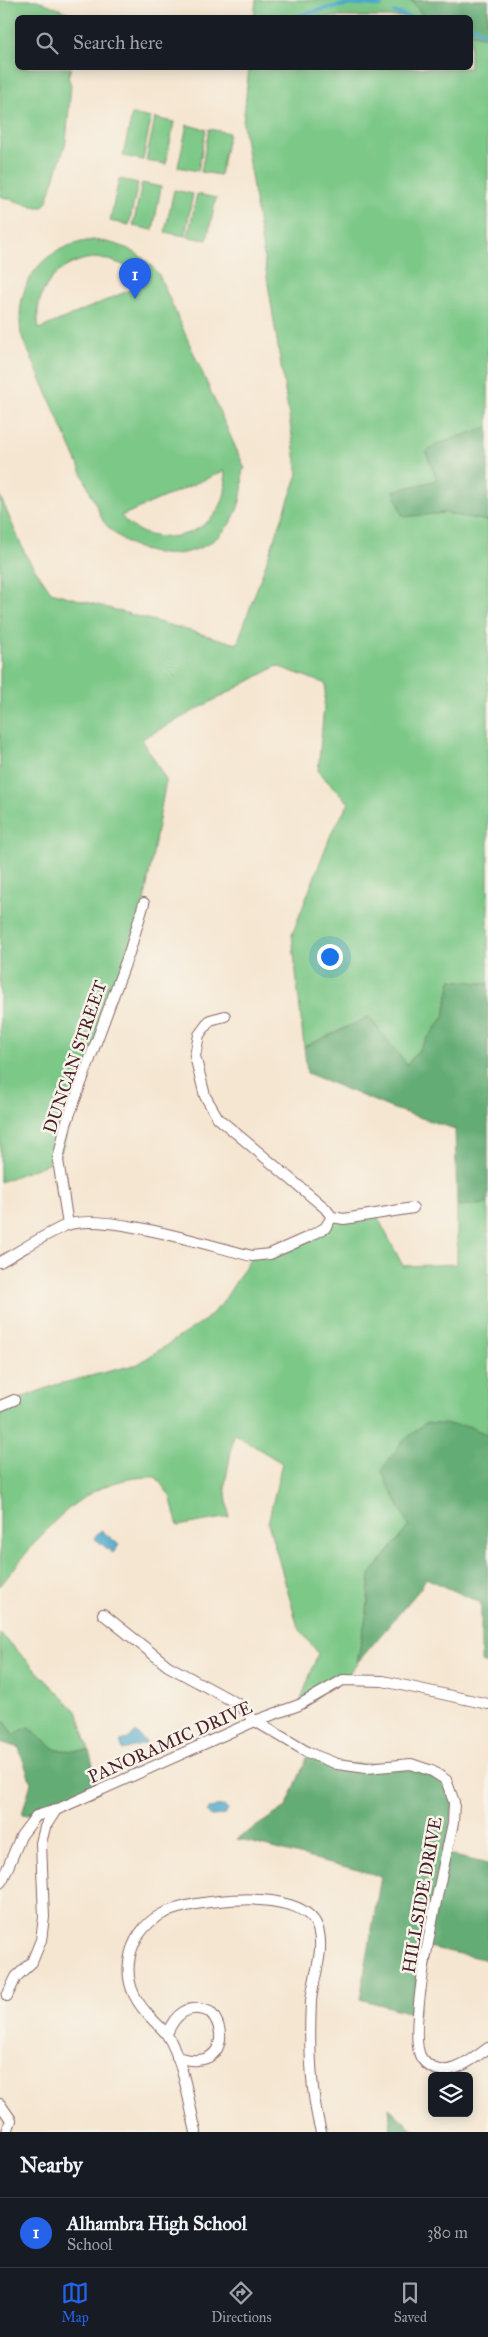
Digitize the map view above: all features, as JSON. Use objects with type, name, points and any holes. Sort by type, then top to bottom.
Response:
[{"type":"street","name":"DUNCAN STREET","points":[[68,1225],[58,1160],[66,1124],[129,952],[144,903]]},
{"type":"street","points":[[225,1016],[210,1020],[198,1035],[195,1056],[205,1096],[218,1118],[325,1208],[332,1217],[344,1219],[413,1208]]},
{"type":"street","points":[[0,1262],[68,1225],[103,1222],[128,1226],[252,1256],[270,1254],[325,1228],[332,1217]]},
{"type":"street","points":[[0,1406],[14,1400]]},
{"type":"street","name":"HILLSIDE DRIVE","points":[[103,1614],[168,1666],[238,1704],[255,1721],[309,1753],[337,1764],[367,1768],[411,1764],[446,1780],[454,1802],[453,1823],[423,1971],[416,2041],[421,2059],[435,2070],[449,2071],[467,2064],[488,2048]]},
{"type":"street","name":"PANORAMIC DRIVE","points":[[0,1883],[21,1836],[36,1816],[56,1810],[255,1721],[299,1705],[343,1680],[383,1681],[488,1704]]},
{"type":"street","points":[[278,1713],[275,1722],[278,1734]]},
{"type":"street","points":[[8,1996],[16,1977],[32,1962],[41,1940],[44,1917],[40,1843],[45,1827],[56,1810]]},
{"type":"street","points":[[196,2132],[177,2057],[167,2034],[137,2003],[130,1986],[128,1974],[131,1950],[134,1942],[145,1928],[162,1914],[200,1904],[252,1900],[297,1907],[312,1919],[319,1936],[318,1963],[311,2000],[312,2060],[321,2132]]},
{"type":"street","points":[[167,2034],[176,2016],[192,2008],[210,2012],[220,2027],[219,2045],[207,2058],[198,2060],[177,2057]]},
{"type":"street","points":[[0,2104],[11,2120],[7,2132]]},
{"type":"green space","points":[[0,0],[37,0],[74,15],[15,15],[15,70],[70,70],[68,77],[71,85],[66,142],[47,201],[43,207],[35,207],[0,196]]},
{"type":"green space","points":[[256,0],[411,0],[422,15],[254,15]]},
{"type":"green space","points":[[411,0],[488,0],[488,37],[473,34],[473,15],[422,15]]},
{"type":"green space","points":[[488,0],[488,427],[440,443],[437,480],[395,491],[403,516],[445,513],[488,521],[488,984],[451,980],[444,1017],[407,1065],[369,1017],[304,1047],[292,935],[331,834],[349,803],[318,772],[326,684],[277,666],[142,739],[166,780],[144,903],[58,1160],[0,1182],[0,496],[26,556],[51,592],[237,644],[298,474],[243,124],[249,70],[473,70],[473,15]]},
{"type":"green space","points":[[132,114],[151,118],[143,160],[123,156]]},
{"type":"green space","points":[[155,118],[174,122],[166,164],[146,161]]},
{"type":"green space","points":[[187,125],[206,129],[198,171],[178,167]]},
{"type":"green space","points":[[209,129],[229,133],[220,175],[201,172]]},
{"type":"green space","points":[[119,179],[138,183],[129,225],[110,221]]},
{"type":"green space","points":[[142,183],[161,187],[153,230],[133,226]]},
{"type":"green space","points":[[174,190],[193,194],[185,236],[165,232]]},
{"type":"green space","points":[[197,194],[216,198],[207,240],[188,237]]},
{"type":"green space","points":[[93,240],[122,246],[145,260],[159,275],[245,469],[242,471],[240,499],[231,522],[215,539],[195,550],[172,554],[147,551],[124,540],[103,521],[21,334],[20,316],[22,299],[27,283],[35,270],[46,259],[59,250]],"holes":[[[92,258],[108,260],[122,265],[134,272],[144,284],[39,329],[39,303],[49,282],[68,266]],[[224,471],[225,491],[219,508],[207,522],[191,532],[173,537],[154,536],[136,529],[121,516]]]},
{"type":"green space","points":[[488,427],[488,521],[445,513],[403,517],[394,491],[437,480],[426,452],[440,443]]},
{"type":"green space","points":[[451,980],[488,984],[488,1204],[457,1206],[455,1129],[391,1108],[307,1073],[304,1047],[369,1017],[407,1065],[444,1017]]},
{"type":"green space","points":[[488,1204],[488,1435],[409,1526],[370,1575],[367,1612],[357,1663],[343,1680],[299,1705],[318,1653],[298,1627],[268,1523],[282,1463],[234,1434],[225,1485],[229,1517],[178,1526],[170,1496],[156,1477],[130,1479],[106,1486],[85,1497],[66,1511],[32,1546],[0,1586],[0,1406],[55,1385],[138,1364],[205,1320],[221,1305],[252,1256],[306,1238],[332,1217],[376,1214],[403,1266],[457,1264],[457,1206]]},
{"type":"green space","points":[[425,1423],[469,1426],[488,1435],[488,1664],[481,1662],[481,1603],[426,1578],[420,1589],[357,1663],[367,1612],[370,1575],[409,1526],[381,1471],[402,1442]]},
{"type":"green space","points":[[0,1633],[78,1713],[89,1751],[56,1750],[29,1727],[14,1734],[5,1722],[0,1722]]},
{"type":"green space","points":[[0,1722],[5,1722],[14,1734],[28,1727],[56,1750],[89,1751],[100,1790],[36,1816],[22,1814],[31,1783],[19,1748],[0,1742]]},
{"type":"green space","points":[[309,1753],[337,1764],[411,1764],[446,1780],[454,1802],[446,1854],[488,1864],[488,1960],[428,1947],[418,2015],[360,1999],[381,1876],[237,1839],[286,1807]]},
{"type":"green space","points":[[389,2108],[410,2127],[420,2132],[391,2132]]},
{"type":"water","points":[[101,1530],[119,1545],[113,1553],[94,1538]]},
{"type":"water","points":[[136,1732],[147,1743],[123,1750],[120,1741],[128,1739]]},
{"type":"water","points":[[224,1806],[228,1810],[225,1815],[211,1816],[207,1813],[209,1808]]},
{"type":"waterway","points":[[302,15],[348,5],[370,4],[381,6]]},
{"type":"waterway","points":[[394,12],[402,15]]},
{"type":"waterway","points":[[473,26],[488,37]]},
{"type":"place","name":"Alhambra High School","points":[[135,299]]}]
